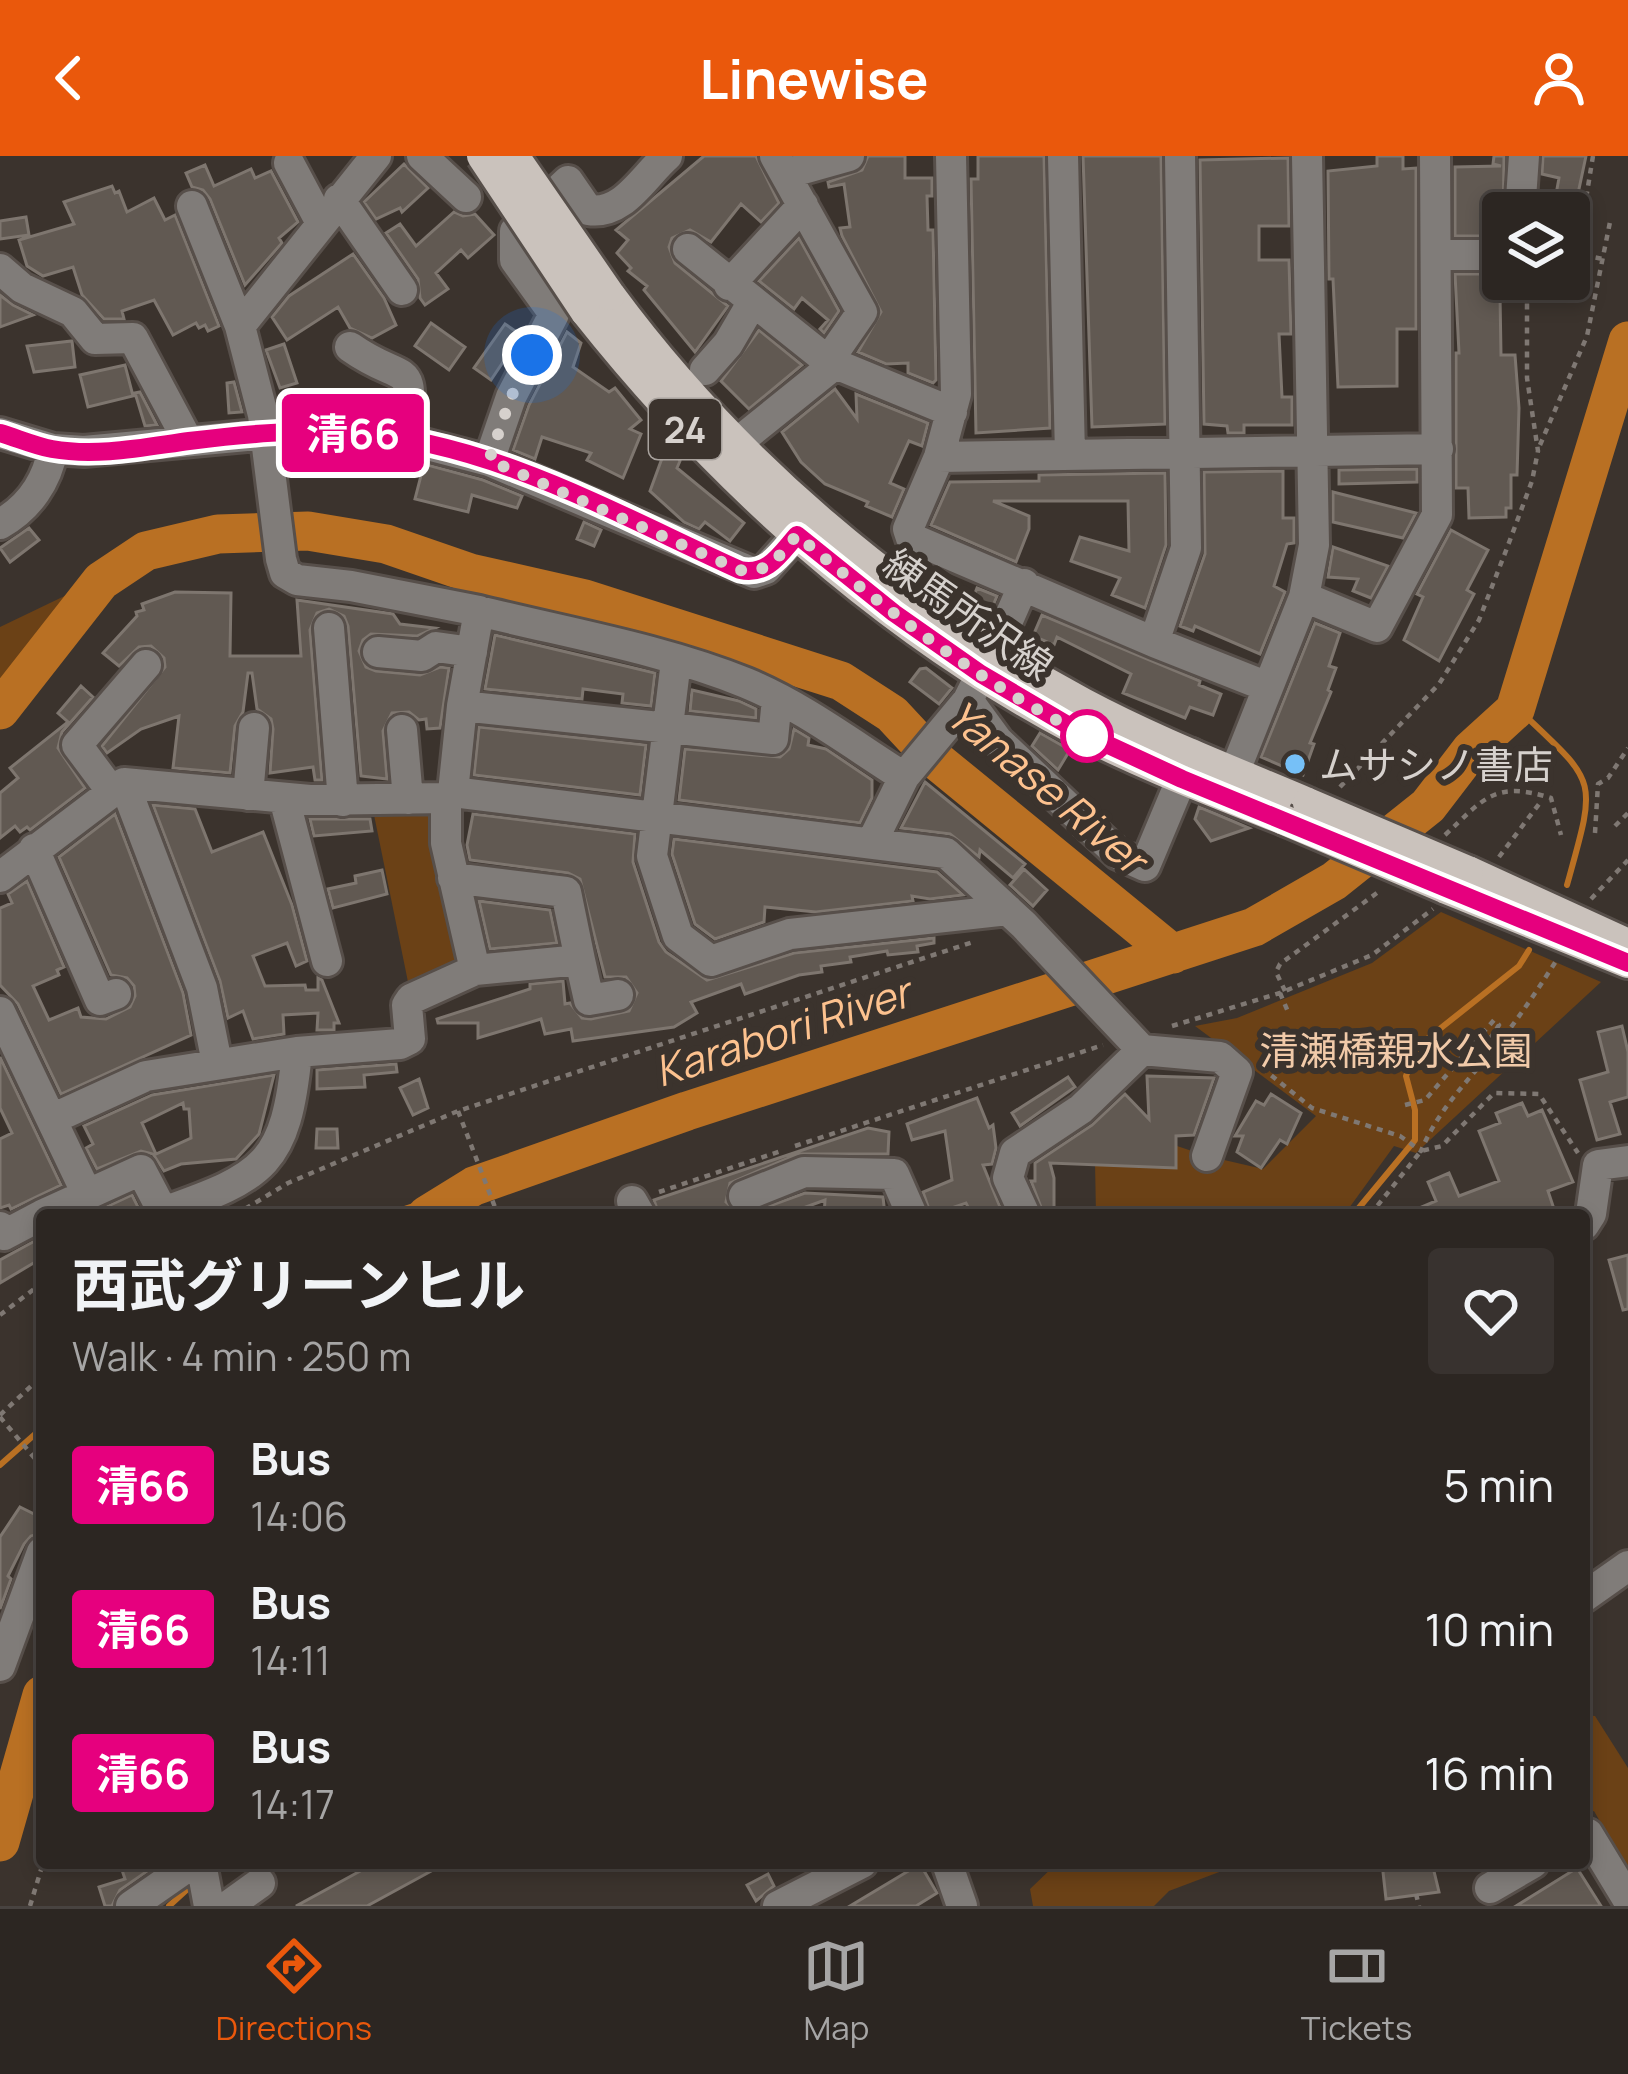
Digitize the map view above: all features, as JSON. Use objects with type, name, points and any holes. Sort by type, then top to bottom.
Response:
[{"type":"main road","name":"練馬所沢線","points":[[482,156],[598,303],[737,442],[806,525]]},
{"type":"main road","name":"練馬所沢線","points":[[514,156],[659,402],[806,525],[974,685],[1076,730],[1229,784],[1308,805],[1628,963]]},
{"type":"main road","name":"練馬所沢線","points":[[1462,881],[1628,944]]},
{"type":"street","points":[[240,326],[376,156]]},
{"type":"street","points":[[422,156],[466,197]]},
{"type":"street","points":[[553,195],[568,181],[587,210],[601,212],[622,204],[667,156]]},
{"type":"street","points":[[737,442],[832,362],[862,312],[780,165],[850,156]]},
{"type":"street","points":[[951,156],[956,394],[939,457],[908,529],[911,538],[1268,687]]},
{"type":"street","points":[[1063,156],[1070,455]]},
{"type":"street","points":[[1154,642],[1186,548],[1180,156]]},
{"type":"street","points":[[1229,784],[1304,597],[1314,545],[1307,156]]},
{"type":"street","points":[[1304,597],[1377,627],[1437,515],[1435,156]]},
{"type":"street","points":[[1521,192],[1523,156]]},
{"type":"street","points":[[289,163],[313,215],[330,211]]},
{"type":"street","points":[[192,206],[240,326],[266,432],[285,573],[297,580],[479,611],[746,683],[909,772]]},
{"type":"street","points":[[705,370],[728,344],[741,294],[803,206]]},
{"type":"street","points":[[330,211],[402,290]]},
{"type":"street","points":[[489,460],[511,397],[554,314],[515,260],[515,231]]},
{"type":"street","points":[[688,249],[832,362],[952,412]]},
{"type":"street","points":[[1436,255],[1482,254]]},
{"type":"street","points":[[0,269],[22,288],[73,312],[95,339],[133,338],[188,441]]},
{"type":"street","points":[[350,347],[405,375],[410,384],[406,440]]},
{"type":"street","points":[[0,433],[53,449],[121,450],[266,432],[361,433],[406,440],[489,460],[754,573],[766,569],[806,525]]},
{"type":"street","points":[[0,524],[39,489],[50,469],[53,449]]},
{"type":"street","points":[[939,457],[1438,449]]},
{"type":"street","points":[[872,842],[909,772],[974,685],[1024,584]]},
{"type":"street","points":[[475,970],[446,843],[449,795],[479,611]]},
{"type":"street","points":[[329,628],[343,801]]},
{"type":"street","points":[[378,652],[422,656],[436,647],[472,652]]},
{"type":"street","points":[[676,661],[652,856],[678,936],[711,961],[790,934],[1020,921]]},
{"type":"street","points":[[146,665],[77,745],[118,787],[202,988],[217,1064]]},
{"type":"street","points":[[974,685],[998,741],[1118,854],[1145,866],[1187,767]]},
{"type":"street","points":[[462,706],[773,739],[777,699]]},
{"type":"street","points":[[248,795],[254,728]]},
{"type":"street","points":[[402,730],[408,799]]},
{"type":"street","points":[[0,878],[118,787],[343,801],[449,795],[946,853],[1020,921],[1134,1039],[1220,1057],[1238,1072],[1208,1156]]},
{"type":"street","points":[[284,798],[326,961]]},
{"type":"street","points":[[34,849],[100,1000],[116,994]]},
{"type":"street","points":[[453,878],[566,892],[589,1000],[618,995]]},
{"type":"street","points":[[52,1119],[146,1076],[298,1052],[400,1044],[410,1039],[407,1005],[411,999],[475,970],[580,960]]},
{"type":"street","points":[[0,1012],[86,1192]]},
{"type":"street","points":[[1022,1209],[1008,1178],[1015,1153],[1081,1109],[1134,1039]]},
{"type":"street","points":[[172,1209],[214,1194],[268,1161],[284,1126],[298,1052]]},
{"type":"street","points":[[1590,1217],[1613,1162]]},
{"type":"street","points":[[53,1209],[141,1170],[161,1209]]},
{"type":"street","points":[[752,1182],[804,1172],[894,1174],[909,1209]]},
{"type":"street","points":[[0,1227],[4,1235],[36,1218]]},
{"type":"street","points":[[1590,1594],[1628,1566]]},
{"type":"street","points":[[0,1666],[36,1568]]},
{"type":"street","points":[[1590,1837],[1628,1900]]},
{"type":"street","points":[[778,1906],[850,1869]]},
{"type":"street","points":[[949,1869],[962,1906]]},
{"type":"street","points":[[1490,1888],[1522,1869]]},
{"type":"street","points":[[131,1906],[202,1876]]},
{"type":"street","points":[[228,1906],[260,1883]]},
{"type":"path","points":[[1587,192],[1594,156]]},
{"type":"path","points":[[1308,805],[1438,685],[1479,620],[1532,481],[1538,451],[1587,336],[1610,222]]},
{"type":"path","points":[[1590,256],[1603,259]]},
{"type":"path","points":[[1527,300],[1527,378],[1538,451]]},
{"type":"path","points":[[1594,833],[1598,784],[1608,778],[1628,748]]},
{"type":"path","points":[[636,1208],[752,1182],[1372,956],[1462,881],[1539,804]]},
{"type":"path","points":[[1615,826],[1628,813]]},
{"type":"path","points":[[1587,903],[1628,860]]},
{"type":"path","points":[[245,1209],[288,1183],[460,1114],[1020,921]]},
{"type":"path","points":[[1468,1075],[1498,1044],[1559,957]]},
{"type":"path","points":[[1276,972],[1289,1014]]},
{"type":"path","points":[[1375,1209],[1421,1151],[1499,1024],[1494,1020],[1424,1100],[1405,1105]]},
{"type":"path","points":[[1257,1064],[1312,1108],[1400,1136],[1421,1151],[1442,1146],[1494,1093],[1539,1094],[1580,1157],[1613,1162]]},
{"type":"path","points":[[460,1114],[496,1209]]},
{"type":"path","points":[[0,1315],[36,1287]]},
{"type":"path","points":[[36,1382],[1,1418],[36,1459]]},
{"type":"path","points":[[30,1906],[42,1869]]},
{"type":"path","points":[[1416,1894],[1419,1906]]},
{"type":"green space","points":[[77,590],[0,686],[0,627]]},
{"type":"green space","points":[[441,809],[475,970],[408,982],[373,810]]},
{"type":"green space","name":"清瀬橋親水公園","points":[[1441,912],[1601,982],[1416,1153],[1394,1146],[1348,1209],[1096,1209],[1095,1162],[1144,1135],[1263,1169],[1316,1116],[1195,1026],[1237,1018],[1372,963]]},
{"type":"green space","points":[[1590,1716],[1595,1716],[1628,1768],[1628,1870],[1594,1811],[1590,1813]]},
{"type":"green space","points":[[1051,1869],[1227,1869],[1169,1891],[1154,1906],[1033,1906],[1030,1889]]},
{"type":"building","points":[[704,156],[756,156],[779,203],[761,222],[741,204],[711,242],[690,230],[672,238],[669,247],[675,263],[728,306],[695,352],[644,290],[647,286],[628,271],[631,268],[617,253],[628,240],[616,230]]},
{"type":"building","points":[[868,156],[905,156],[905,178],[932,178],[932,196],[927,196],[928,230],[933,230],[933,383],[908,373],[908,363],[886,364],[858,352],[881,312],[842,236],[840,228],[850,227],[844,184],[829,187],[828,182],[862,170]]},
{"type":"building","points":[[978,156],[1044,156],[1050,428],[976,433],[971,179],[978,179]]},
{"type":"building","points":[[1083,156],[1161,156],[1165,424],[1092,427]]},
{"type":"building","points":[[1377,156],[1403,156],[1403,169],[1416,168],[1416,329],[1397,329],[1397,386],[1338,387],[1333,279],[1329,279],[1328,171],[1377,166]]},
{"type":"building","points":[[1494,156],[1504,156],[1504,192],[1482,192],[1482,236],[1455,236],[1455,167],[1501,166],[1493,164]]},
{"type":"building","points":[[1543,156],[1586,156],[1578,192],[1556,192],[1559,178],[1542,174]]},
{"type":"building","points":[[1288,158],[1289,226],[1259,226],[1259,260],[1289,260],[1291,334],[1279,334],[1282,397],[1292,397],[1292,425],[1244,425],[1244,433],[1228,433],[1227,426],[1204,424],[1200,160]]},
{"type":"building","points":[[404,164],[428,188],[402,212],[400,208],[376,219],[364,202]]},
{"type":"building","points":[[205,165],[214,186],[251,169],[255,178],[271,171],[298,222],[279,238],[282,243],[245,285],[210,199],[203,190],[192,187],[186,173]]},
{"type":"building","points":[[112,186],[127,212],[154,198],[165,220],[175,215],[219,326],[208,331],[196,323],[173,335],[154,300],[122,311],[124,319],[104,319],[82,295],[73,267],[43,276],[27,266],[19,240],[74,224],[64,202]]},
{"type":"building","points":[[454,212],[475,214],[494,235],[468,258],[461,250],[436,273],[448,289],[425,305],[418,279],[386,233],[400,224],[416,246]]},
{"type":"building","points":[[26,217],[29,235],[0,239],[0,221]]},
{"type":"building","points":[[799,238],[839,311],[824,333],[820,329],[828,320],[802,298],[794,309],[759,281]]},
{"type":"building","points":[[353,254],[384,298],[396,325],[372,338],[350,328],[338,307],[287,340],[272,317],[289,296]]},
{"type":"building","points":[[1455,274],[1482,274],[1482,300],[1500,300],[1501,355],[1515,355],[1517,475],[1511,475],[1511,508],[1506,508],[1506,517],[1469,518],[1468,488],[1456,488],[1459,353]]},
{"type":"building","points":[[0,295],[13,305],[33,315],[0,327]]},
{"type":"building","points":[[431,323],[465,347],[449,370],[415,346]]},
{"type":"building","points":[[505,324],[521,335],[491,380],[474,368]]},
{"type":"building","points":[[759,330],[802,365],[749,409],[721,381]]},
{"type":"building","points":[[567,332],[581,343],[573,367],[609,392],[615,388],[641,420],[630,429],[641,434],[623,478],[587,460],[591,453],[542,437],[535,459],[513,450],[529,405]]},
{"type":"building","points":[[72,341],[75,367],[34,372],[27,346]]},
{"type":"building","points":[[284,344],[297,383],[280,388],[266,350]]},
{"type":"building","points":[[125,365],[133,396],[88,407],[80,375]]},
{"type":"building","points":[[234,382],[242,412],[229,413],[227,383]]},
{"type":"building","points":[[835,389],[857,419],[856,394],[928,423],[922,446],[909,441],[890,483],[904,489],[892,517],[825,484],[801,462],[782,432]]},
{"type":"building","points":[[140,392],[157,425],[145,426],[135,393]]},
{"type":"building","points":[[668,442],[680,461],[677,468],[744,523],[730,541],[705,522],[699,529],[684,522],[650,491]]},
{"type":"building","points":[[424,464],[522,496],[517,508],[472,495],[468,512],[415,499]]},
{"type":"building","points":[[1417,469],[1417,482],[1339,484],[1339,470]]},
{"type":"building","points":[[1283,471],[1283,518],[1294,518],[1294,543],[1287,544],[1274,586],[1285,592],[1260,654],[1195,626],[1193,631],[1180,626],[1205,554],[1204,472]]},
{"type":"building","points":[[1165,473],[1166,545],[1145,608],[1112,595],[1120,578],[1071,561],[1080,537],[1129,551],[1128,501],[993,501],[1029,516],[1016,562],[931,525],[950,482]]},
{"type":"building","points":[[1333,492],[1416,513],[1403,538],[1333,522]]},
{"type":"building","points":[[584,522],[601,530],[594,546],[577,539]]},
{"type":"building","points":[[29,528],[39,540],[10,562],[0,548]]},
{"type":"building","points":[[1451,530],[1488,550],[1467,590],[1474,594],[1439,661],[1404,640],[1423,597],[1417,594]]},
{"type":"building","points":[[1333,547],[1388,566],[1371,598],[1353,591],[1358,579],[1328,577]]},
{"type":"building","points":[[977,588],[997,596],[992,608],[972,601]]},
{"type":"building","points":[[175,592],[231,593],[230,656],[301,656],[297,600],[393,614],[400,624],[435,628],[417,636],[371,634],[359,651],[366,667],[376,671],[420,675],[449,668],[440,728],[427,729],[426,719],[409,712],[392,713],[383,731],[387,779],[361,776],[348,626],[344,616],[329,609],[317,613],[310,630],[322,780],[315,780],[313,767],[270,773],[273,729],[271,719],[257,709],[252,673],[248,673],[243,712],[235,726],[230,773],[173,768],[179,716],[141,729],[107,753],[102,746],[165,667],[164,658],[151,646],[139,647],[119,666],[103,653],[136,612],[144,610],[142,604]]},
{"type":"building","points":[[1042,615],[1200,681],[1199,685],[1221,694],[1213,715],[1190,707],[1185,718],[1123,693],[1131,674],[1057,637],[1054,645],[1033,636]]},
{"type":"building","points":[[1315,623],[1340,633],[1329,666],[1336,668],[1331,692],[1303,775],[1261,757]]},
{"type":"building","points":[[495,635],[655,673],[651,706],[622,703],[623,694],[583,689],[582,699],[485,689]]},
{"type":"building","points":[[926,668],[952,688],[939,704],[910,682]]},
{"type":"building","points":[[81,686],[93,697],[62,732],[58,748],[85,788],[30,830],[20,832],[15,826],[0,838],[0,793],[18,778],[10,768],[68,722],[58,713]]},
{"type":"building","points":[[692,690],[739,701],[756,709],[756,718],[690,711]]},
{"type":"building","points":[[479,727],[646,745],[640,795],[474,775]]},
{"type":"building","points":[[794,729],[809,738],[808,745],[826,749],[872,780],[872,798],[860,823],[679,800],[685,749],[780,757],[789,749]]},
{"type":"building","points":[[1040,733],[1070,750],[1058,770],[1032,746]]},
{"type":"building","points":[[925,782],[1025,864],[1013,878],[980,850],[979,857],[950,834],[901,828]]},
{"type":"building","points":[[153,805],[195,809],[212,852],[263,832],[292,905],[307,961],[296,966],[287,943],[253,956],[265,986],[305,985],[306,990],[318,990],[318,978],[322,980],[339,1023],[334,1023],[334,1030],[317,1030],[318,1013],[283,1015],[284,1034],[253,1039],[243,1011],[228,1018],[220,981]]},
{"type":"building","points":[[1199,807],[1249,828],[1211,841],[1195,819]]},
{"type":"building","points":[[115,814],[183,993],[191,1035],[61,1094],[18,1004],[0,985],[0,908],[12,903],[8,894],[27,881],[64,967],[57,970],[59,975],[33,986],[49,1020],[78,1008],[81,1017],[106,1019],[130,1007],[134,986],[127,978],[111,975],[59,857]]},
{"type":"building","points":[[473,814],[635,834],[633,862],[659,942],[707,980],[794,953],[934,938],[934,943],[917,946],[918,952],[850,957],[851,962],[821,966],[822,972],[745,994],[741,984],[691,1002],[697,1013],[674,1027],[573,1041],[571,1029],[545,1034],[541,1019],[478,1038],[478,1023],[438,1023],[437,1019],[530,989],[530,984],[563,981],[565,1004],[570,1003],[582,1018],[591,1019],[629,1011],[637,993],[626,977],[605,977],[580,879],[568,873],[470,860],[467,845]]},
{"type":"building","points":[[310,819],[370,819],[372,831],[314,836]]},
{"type":"building","points":[[674,839],[937,872],[963,895],[912,896],[913,901],[816,912],[765,907],[764,922],[715,939],[695,924],[672,854]]},
{"type":"building","points":[[1024,869],[1047,890],[1033,906],[1010,885]]},
{"type":"building","points":[[382,870],[387,894],[333,908],[328,889],[356,883],[355,876]]},
{"type":"building","points":[[479,901],[550,910],[557,943],[490,949]]},
{"type":"building","points":[[1622,1026],[1628,1052],[1628,1097],[1610,1102],[1620,1134],[1597,1140],[1580,1080],[1608,1072],[1598,1032]]},
{"type":"building","points":[[0,1057],[61,1185],[11,1209],[9,1205],[0,1208],[0,1139],[12,1133],[0,1108]]},
{"type":"building","points":[[396,1064],[397,1072],[364,1075],[365,1087],[317,1089],[317,1070]]},
{"type":"building","points":[[274,1075],[259,1134],[236,1159],[181,1164],[164,1171],[153,1154],[141,1151],[97,1169],[86,1148],[93,1144],[84,1126],[152,1095]],"holes":[[[183,1103],[189,1109],[191,1138],[156,1154],[142,1123]]]},
{"type":"building","points":[[1147,1076],[1214,1078],[1194,1135],[1176,1136],[1176,1168],[1050,1163],[1054,1209],[1042,1209],[1031,1181],[1035,1181],[1035,1163],[1092,1125],[1125,1094],[1149,1119]]},
{"type":"building","points":[[1068,1077],[1075,1087],[1020,1126],[1012,1113]]},
{"type":"building","points":[[419,1079],[428,1108],[413,1115],[400,1088]]},
{"type":"building","points":[[1271,1094],[1301,1113],[1287,1144],[1280,1140],[1261,1168],[1237,1152],[1243,1136],[1235,1136],[1256,1101],[1264,1105]]},
{"type":"building","points":[[977,1098],[989,1128],[993,1125],[992,1164],[983,1165],[1000,1207],[969,1209],[966,1203],[929,1209],[923,1192],[952,1180],[945,1131],[912,1140],[907,1124]]},
{"type":"building","points":[[1522,1103],[1528,1116],[1542,1110],[1573,1182],[1548,1191],[1554,1209],[1417,1209],[1436,1201],[1428,1182],[1449,1173],[1459,1196],[1499,1181],[1479,1131],[1500,1123],[1496,1113]]},
{"type":"building","points":[[868,1128],[889,1132],[888,1154],[798,1154],[730,1183],[726,1202],[734,1209],[657,1209],[654,1200]]},
{"type":"building","points":[[317,1129],[337,1129],[338,1148],[316,1148]]},
{"type":"building","points":[[805,1193],[883,1197],[884,1209],[824,1209],[825,1200],[800,1209],[761,1209]]},
{"type":"building","points":[[132,1195],[138,1207],[134,1209],[102,1209]]},
{"type":"building","points":[[36,1240],[36,1262],[0,1283],[0,1260]]},
{"type":"building","points":[[1628,1255],[1628,1309],[1623,1310],[1609,1260]]},
{"type":"building","points":[[20,1507],[36,1515],[36,1535],[24,1544],[8,1576],[11,1579],[0,1609],[0,1537]]},
{"type":"building","points":[[150,1869],[120,1890],[112,1906],[105,1906],[99,1887],[125,1879],[122,1870]]},
{"type":"building","points":[[364,1869],[435,1869],[367,1906],[296,1906]]},
{"type":"building","points":[[912,1869],[923,1869],[937,1893],[916,1906],[850,1906]]},
{"type":"building","points":[[1383,1869],[1433,1869],[1439,1892],[1386,1899]]},
{"type":"building","points":[[1578,1869],[1601,1906],[1516,1906]]},
{"type":"building","points":[[768,1874],[774,1886],[756,1901],[747,1885]]},
{"type":"waterway","name":"Yanase River","points":[[437,1209],[474,1186],[687,1111],[1254,927],[1334,881],[1428,806],[1471,750],[1515,710],[1628,341]]},
{"type":"waterway","name":"Yanase River","points":[[0,710],[101,581],[146,551],[218,534],[308,531],[386,544],[470,573],[585,599],[841,681],[892,714],[932,757],[1173,954]]},
{"type":"waterway","points":[[1516,707],[1563,752],[1584,784],[1584,821],[1567,885]]},
{"type":"waterway","points":[[1358,1209],[1415,1140],[1415,1110],[1406,1076],[1417,1047],[1519,966],[1529,950]]},
{"type":"waterway","points":[[404,1209],[474,1186]]},
{"type":"waterway","points":[[0,1465],[36,1433]]},
{"type":"waterway","name":"Karabori River","points":[[0,1842],[36,1716]]},
{"type":"waterway","points":[[169,1906],[193,1884]]},
{"type":"bus line","name":"清66","points":[[0,433],[53,449],[84,451],[266,432],[361,433],[489,460],[740,570],[766,569],[797,535],[894,613],[981,674],[1076,730],[1182,779],[1628,963]]},
{"type":"place","name":"ムサシノ書店","points":[[1295,764]]},
{"type":"route","points":[[532,355],[489,460],[740,570],[766,569],[797,535],[894,613],[981,674],[1087,736]]}]
